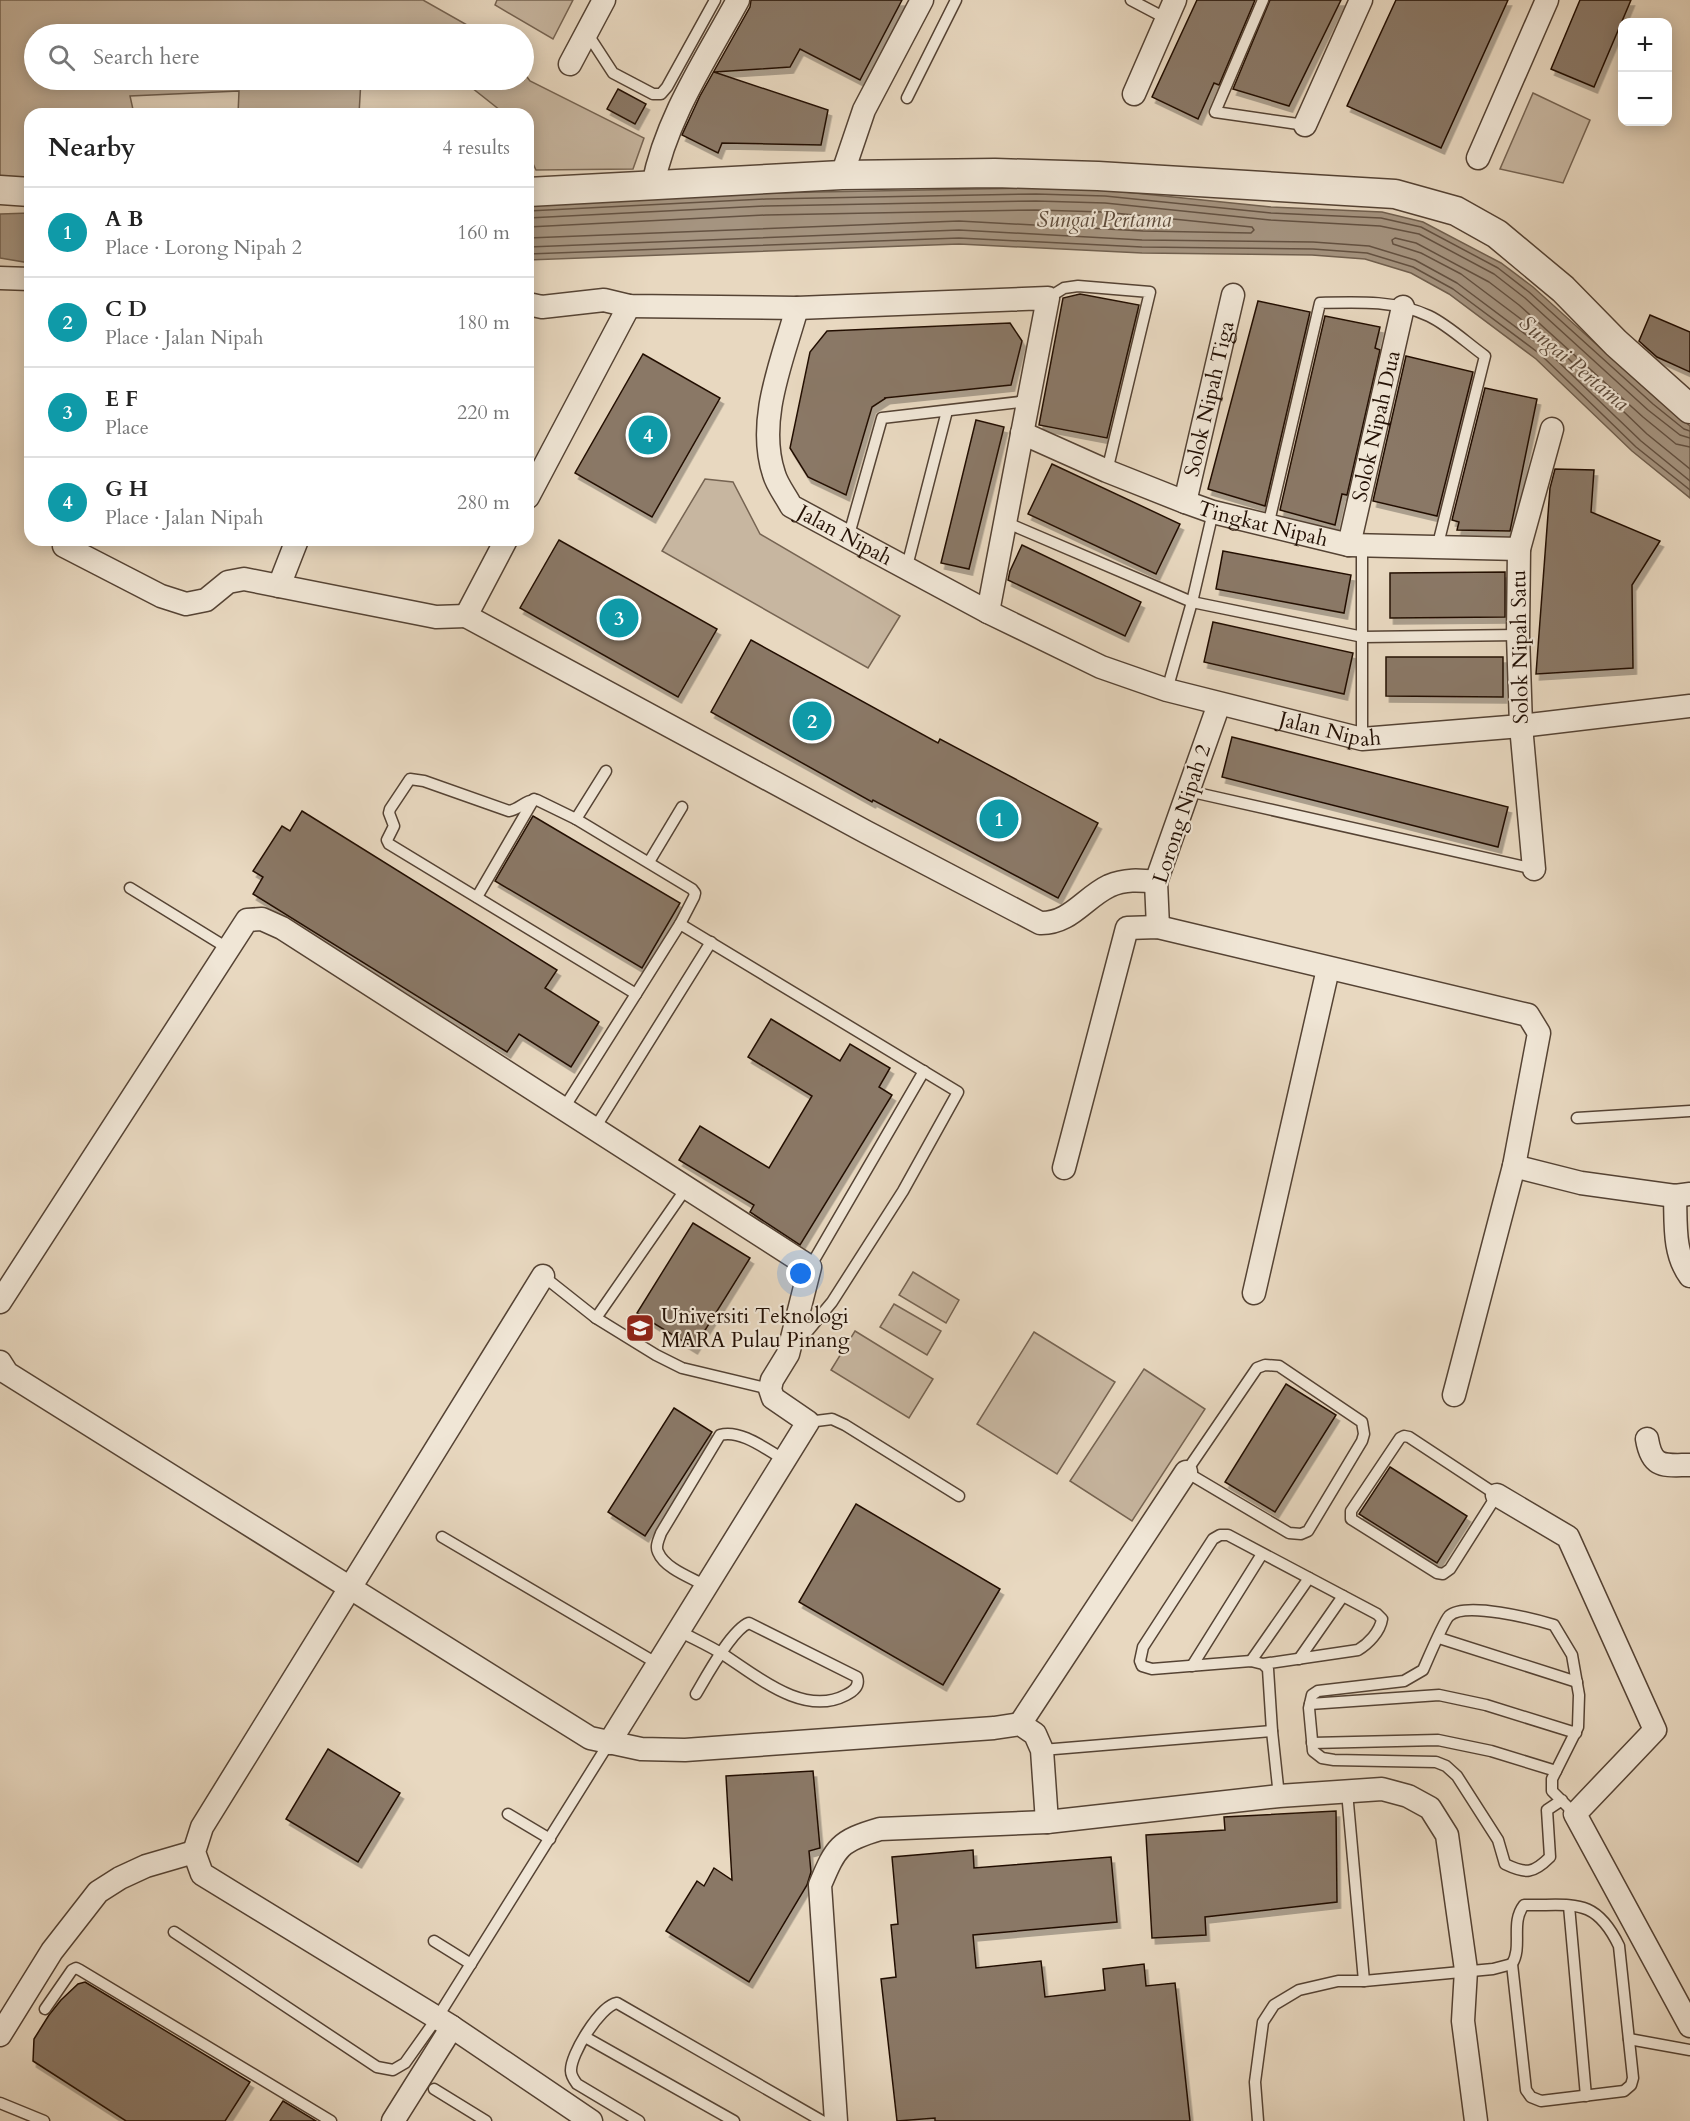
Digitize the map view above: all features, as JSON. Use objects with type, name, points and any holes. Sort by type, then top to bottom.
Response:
[{"type":"street","points":[[570,64],[604,0]]},
{"type":"street","points":[[653,185],[657,159],[667,132],[738,0]]},
{"type":"street","points":[[842,176],[864,110],[922,0]]},
{"type":"street","points":[[1305,125],[1361,0]]},
{"type":"street","points":[[1478,158],[1547,0]]},
{"type":"street","points":[[1134,94],[1171,9]]},
{"type":"street","points":[[534,192],[842,176],[995,173],[1098,176],[1395,194],[1456,211],[1497,234],[1563,289],[1616,343],[1687,402]]},
{"type":"street","points":[[0,190],[24,192]]},
{"type":"street","points":[[0,279],[24,279]]},
{"type":"street","name":"Solok Nipah Tiga","points":[[1185,502],[1233,295]]},
{"type":"street","points":[[534,305],[542,307],[603,300],[629,306],[798,308],[1048,298],[988,612]]},
{"type":"street","points":[[534,486],[629,306]]},
{"type":"street","name":"Solok Nipah Dua","points":[[1355,546],[1403,307]]},
{"type":"street","name":"Jalan Nipah","points":[[798,308],[772,400],[767,438],[774,475],[791,506],[906,570],[1101,667],[1167,690],[1362,739],[1521,726],[1690,706]]},
{"type":"street","name":"Solok Nipah Satu","points":[[1534,869],[1521,726],[1518,635],[1519,549],[1552,429]]},
{"type":"street","name":"Tingkat Nipah","points":[[1022,433],[1107,471],[1185,502],[1213,512],[1268,526],[1355,546],[1519,549]]},
{"type":"street","points":[[64,546],[161,596],[186,604],[206,600],[228,582],[244,579],[436,617],[466,616],[1040,923],[1053,924],[1108,886],[1131,880],[1156,882]]},
{"type":"street","points":[[279,586],[295,546]]},
{"type":"street","points":[[466,616],[503,546]]},
{"type":"street","name":"Lorong Nipah 2","points":[[1158,927],[1156,882],[1219,704]]},
{"type":"street","points":[[2,1294],[247,920],[262,919],[282,928],[810,1267],[788,1354],[772,1380],[770,1389],[772,1398],[808,1422],[609,1743]]},
{"type":"street","points":[[1064,1168],[1127,928],[1158,927],[1528,1015],[1539,1033],[1514,1166],[1454,1395]]},
{"type":"street","points":[[1254,1293],[1328,969]]},
{"type":"street","points":[[1514,1166],[1581,1183],[1683,1195],[1676,1241],[1690,1276]]},
{"type":"street","points":[[543,1276],[202,1827],[194,1852],[202,1874],[444,2023],[591,2121]]},
{"type":"street","points":[[2,1370],[590,1738],[641,1749],[685,1749],[994,1728],[1020,1724],[1035,1734],[1042,1750],[1047,1821]]},
{"type":"street","points":[[1647,1439],[1650,1456],[1658,1463],[1690,1465]]},
{"type":"street","points":[[1020,1724],[1186,1472]]},
{"type":"street","points":[[1497,1495],[1568,1537],[1655,1730],[1569,1807],[1690,2026]]},
{"type":"street","points":[[822,2120],[820,1885],[834,1854],[853,1837],[880,1828],[1047,1821],[1279,1796],[1382,1789],[1408,1796],[1430,1808],[1447,1835],[1466,1970],[1463,2021],[1476,2121]]},
{"type":"street","points":[[0,2035],[52,1951],[98,1892],[120,1878],[146,1866],[194,1852]]},
{"type":"street","points":[[393,2121],[444,2023]]},
{"type":"lane","points":[[587,33],[613,73],[653,94],[661,94],[715,0]]},
{"type":"lane","points":[[907,98],[956,0]]},
{"type":"lane","points":[[1131,0],[1171,9]]},
{"type":"lane","points":[[1263,0],[1215,112],[1305,125]]},
{"type":"lane","points":[[1048,298],[1064,288],[1078,286],[1150,292],[1107,471]]},
{"type":"lane","points":[[1268,526],[1320,303],[1366,301],[1403,307],[1430,316],[1485,356],[1437,548]]},
{"type":"lane","points":[[848,538],[882,418],[1028,401]]},
{"type":"lane","points":[[906,570],[946,411]]},
{"type":"lane","points":[[1167,690],[1192,602],[1213,512]]},
{"type":"lane","points":[[1005,522],[1192,602],[1363,637],[1518,635]]},
{"type":"lane","points":[[1355,546],[1363,637],[1362,739]]},
{"type":"lane","points":[[576,819],[606,771]]},
{"type":"lane","points":[[534,799],[509,811],[424,781],[410,779],[390,809],[389,813],[394,826],[387,840],[389,844],[636,994]]},
{"type":"lane","points":[[1188,791],[1534,869]]},
{"type":"lane","points":[[534,799],[576,819],[695,893],[680,924],[564,1108]]},
{"type":"lane","points":[[477,897],[534,799]]},
{"type":"lane","points":[[648,862],[682,807]]},
{"type":"lane","points":[[130,888],[229,949]]},
{"type":"lane","points":[[680,924],[958,1092],[903,1191],[832,1302],[788,1354]]},
{"type":"lane","points":[[595,1128],[711,942]]},
{"type":"lane","points":[[810,1267],[924,1071]]},
{"type":"lane","points":[[1577,1118],[1690,1111]]},
{"type":"lane","points":[[596,1318],[687,1187]]},
{"type":"lane","points":[[543,1276],[596,1318],[656,1355],[682,1368],[770,1389]]},
{"type":"lane","points":[[1264,1365],[1279,1366],[1362,1422],[1364,1428],[1362,1441],[1308,1531],[1301,1534],[1289,1533],[1186,1472],[1257,1368],[1264,1365]]},
{"type":"lane","points":[[808,1422],[832,1419],[845,1425],[959,1496]]},
{"type":"lane","points":[[706,1586],[665,1563],[657,1551],[657,1544],[661,1533],[720,1435],[728,1433],[741,1436],[785,1460]]},
{"type":"lane","points":[[1404,1437],[1409,1437],[1497,1495],[1450,1569],[1443,1574],[1437,1573],[1351,1519],[1350,1516],[1357,1502],[1401,1438],[1404,1437]]},
{"type":"lane","points":[[1220,1535],[1228,1535],[1262,1554],[1377,1614],[1382,1619],[1380,1626],[1365,1646],[1358,1650],[1263,1664],[1251,1661],[1152,1670],[1142,1666],[1140,1662],[1143,1647],[1213,1539],[1220,1535]]},
{"type":"lane","points":[[442,1537],[658,1665]]},
{"type":"lane","points":[[1192,1666],[1262,1554]]},
{"type":"lane","points":[[1251,1661],[1309,1578]]},
{"type":"lane","points":[[1299,1659],[1343,1596]]},
{"type":"lane","points":[[1460,1611],[1527,1617],[1554,1625],[1572,1655],[1579,1695],[1578,1727],[1552,1779],[1552,1791],[1569,1807],[1547,1810],[1550,1857],[1540,1866],[1524,1872],[1505,1864],[1498,1840],[1457,1776],[1446,1766],[1436,1762],[1334,1761],[1322,1758],[1313,1751],[1310,1704],[1312,1695],[1318,1691],[1404,1681],[1416,1675],[1423,1670],[1449,1616],[1460,1611]]},
{"type":"lane","points":[[679,1631],[721,1654],[776,1689],[797,1697],[822,1702],[843,1697],[853,1691],[858,1684],[857,1677],[748,1623],[741,1626],[721,1654],[696,1694]]},
{"type":"lane","points":[[1439,1638],[1577,1682]]},
{"type":"lane","points":[[1263,1664],[1268,1670],[1279,1796]]},
{"type":"lane","points":[[1310,1704],[1439,1695],[1486,1705],[1576,1733]]},
{"type":"lane","points":[[1042,1750],[1272,1731]]},
{"type":"lane","points":[[1312,1743],[1438,1740],[1491,1751],[1556,1771]]},
{"type":"lane","points":[[174,1932],[377,2067],[393,2070],[405,2063],[444,2023],[471,1964],[609,1743]]},
{"type":"lane","points":[[1347,1792],[1364,1981]]},
{"type":"lane","points":[[508,1814],[550,1839]]},
{"type":"lane","points":[[1524,1905],[1582,1906],[1594,1912],[1609,1926],[1618,1946],[1633,2078],[1631,2085],[1624,2091],[1586,2096],[1541,2101],[1531,2097],[1526,2090],[1512,1964],[1517,1956],[1519,1912],[1524,1905]]},
{"type":"lane","points":[[1569,1906],[1586,2096]]},
{"type":"lane","points":[[434,1941],[471,1964]]},
{"type":"lane","points":[[1258,2121],[1256,2072],[1263,2022],[1274,2005],[1299,1990],[1338,1981],[1364,1981],[1493,1968],[1512,1964]]},
{"type":"lane","points":[[45,2009],[72,1970],[76,1968],[331,2121]]},
{"type":"lane","points":[[639,2121],[577,2084],[571,2074],[571,2063],[585,2037],[602,2011],[610,2004],[617,2003],[822,2120]]},
{"type":"lane","points":[[585,2037],[734,2121]]},
{"type":"lane","points":[[1629,2039],[1690,2050]]},
{"type":"lane","points":[[434,2089],[486,2121]]},
{"type":"lane","points":[[0,2103],[44,2121]]},
{"type":"shaded area","points":[[0,0],[423,0],[465,24],[24,24],[24,90],[360,90],[359,108],[238,108],[239,91],[130,96],[133,108],[24,108],[24,178],[0,176]]},
{"type":"shaded area","points":[[497,0],[573,0],[553,39],[534,28],[534,24],[527,24],[495,5]]},
{"type":"shaded area","points":[[534,83],[644,138],[633,169],[536,170],[534,166],[534,108],[497,108],[475,90],[534,90]]},
{"type":"shaded area","points":[[1533,93],[1590,120],[1563,183],[1500,169]]},
{"type":"shaded area","points":[[705,479],[733,482],[760,534],[900,616],[868,668],[662,551]]},
{"type":"shaded area","points":[[913,1272],[959,1300],[946,1323],[899,1295]]},
{"type":"shaded area","points":[[894,1304],[941,1331],[927,1355],[880,1327]]},
{"type":"shaded area","points":[[855,1331],[933,1379],[909,1418],[831,1370]]},
{"type":"shaded area","points":[[1034,1332],[1115,1382],[1057,1474],[977,1424]]},
{"type":"shaded area","points":[[1144,1369],[1205,1409],[1132,1521],[1070,1481]]},
{"type":"water","name":"Sungai Pertama","points":[[1036,188],[1105,190],[1271,207],[1382,212],[1423,222],[1501,263],[1533,287],[1690,426],[1690,498],[1632,451],[1536,359],[1449,294],[1411,273],[1365,259],[1312,255],[1142,253],[959,244],[534,260],[534,205],[765,193]]},
{"type":"water","points":[[24,213],[24,262],[0,258],[0,214]]},
{"type":"building","points":[[751,0],[902,0],[860,80],[800,49],[790,67],[714,72],[828,110],[821,145],[722,143],[718,153],[682,135],[700,96],[750,7]]},
{"type":"building","points":[[1197,0],[1255,0],[1219,85],[1214,83],[1198,119],[1152,97]]},
{"type":"building","points":[[1270,0],[1341,0],[1289,106],[1233,89]]},
{"type":"building","points":[[1396,0],[1508,0],[1441,148],[1347,106]]},
{"type":"building","points":[[1580,0],[1631,0],[1623,18],[1618,18],[1618,31],[1594,87],[1551,69]]},
{"type":"building","points":[[618,89],[646,104],[635,124],[607,109]]},
{"type":"building","points":[[1080,294],[1139,305],[1107,438],[1039,425],[1063,298]]},
{"type":"building","points":[[1258,301],[1310,312],[1265,506],[1208,489]]},
{"type":"building","points":[[1650,315],[1690,332],[1690,372],[1657,357],[1639,341]]},
{"type":"building","points":[[1325,316],[1380,327],[1375,348],[1380,350],[1347,495],[1342,494],[1335,525],[1280,510]]},
{"type":"building","points":[[1010,323],[1022,341],[1011,385],[884,398],[886,398],[872,407],[846,495],[808,477],[790,448],[810,352],[827,331]]},
{"type":"building","points":[[643,354],[720,398],[652,517],[575,473]]},
{"type":"building","points":[[1406,356],[1473,372],[1437,516],[1373,501]]},
{"type":"building","points":[[1485,388],[1537,399],[1510,531],[1457,530],[1459,522],[1452,520]]},
{"type":"building","points":[[976,420],[1004,427],[969,569],[941,563]]},
{"type":"building","points":[[1052,464],[1180,524],[1156,574],[1028,514]]},
{"type":"building","points":[[1555,469],[1594,470],[1591,512],[1660,541],[1632,585],[1633,668],[1536,674],[1550,488]]},
{"type":"building","points":[[559,540],[717,629],[678,697],[520,608]]},
{"type":"building","points":[[1022,545],[1141,602],[1125,636],[1008,580]]},
{"type":"building","points":[[1223,551],[1351,575],[1344,613],[1216,589]]},
{"type":"building","points":[[1505,572],[1505,617],[1390,618],[1390,573]]},
{"type":"building","points":[[1213,622],[1353,653],[1344,694],[1204,662]]},
{"type":"building","points":[[751,640],[938,743],[940,739],[1098,823],[1058,898],[873,800],[872,802],[711,712]]},
{"type":"building","points":[[1386,657],[1503,657],[1503,697],[1386,696]]},
{"type":"building","points":[[1232,737],[1508,807],[1498,847],[1222,777]]},
{"type":"building","points":[[302,811],[557,970],[545,988],[599,1022],[571,1067],[519,1034],[507,1052],[253,894],[263,877],[253,871],[282,826],[290,831]]},
{"type":"building","points":[[533,816],[680,903],[642,968],[495,881]]},
{"type":"building","points":[[771,1019],[840,1061],[850,1044],[890,1068],[879,1087],[892,1095],[800,1245],[750,1212],[754,1205],[679,1160],[700,1126],[769,1168],[812,1096],[748,1057]]},
{"type":"building","points":[[693,1223],[750,1258],[694,1348],[637,1313]]},
{"type":"building","points":[[1286,1384],[1336,1415],[1275,1512],[1225,1482]]},
{"type":"building","points":[[674,1408],[712,1432],[645,1536],[608,1512]]},
{"type":"building","points":[[1390,1467],[1467,1516],[1437,1563],[1359,1514]]},
{"type":"building","points":[[856,1504],[1000,1589],[943,1685],[799,1602]]},
{"type":"building","points":[[328,1749],[400,1793],[358,1862],[286,1819]]},
{"type":"building","points":[[813,1771],[820,1848],[809,1851],[811,1872],[807,1885],[749,1982],[666,1931],[697,1881],[704,1886],[714,1868],[732,1880],[726,1776]]},
{"type":"building","points":[[1336,1811],[1337,1902],[1205,1917],[1206,1935],[1152,1938],[1146,1835],[1225,1830],[1224,1817]]},
{"type":"building","points":[[973,1850],[974,1868],[1111,1857],[1117,1922],[973,1935],[976,1968],[1041,1961],[1045,1997],[1105,1990],[1103,1969],[1144,1964],[1146,1986],[1175,1983],[1190,2121],[935,2121],[935,2118],[897,2121],[881,1979],[896,1977],[891,1925],[898,1924],[892,1857]]},
{"type":"building","points":[[85,1982],[250,2082],[225,2121],[126,2121],[33,2061],[34,2039],[49,2015],[78,1984]]},
{"type":"building","points":[[283,2101],[316,2121],[270,2121]]},
{"type":"place","name":"G H","points":[[648,435]]},
{"type":"place","name":"E F","points":[[619,618]]},
{"type":"place","name":"C D","points":[[812,721]]},
{"type":"place","name":"A B","points":[[999,819]]},
{"type":"place","name":"Universiti Teknologi MARA Pulau Pinang","points":[[640,1328]]}]
